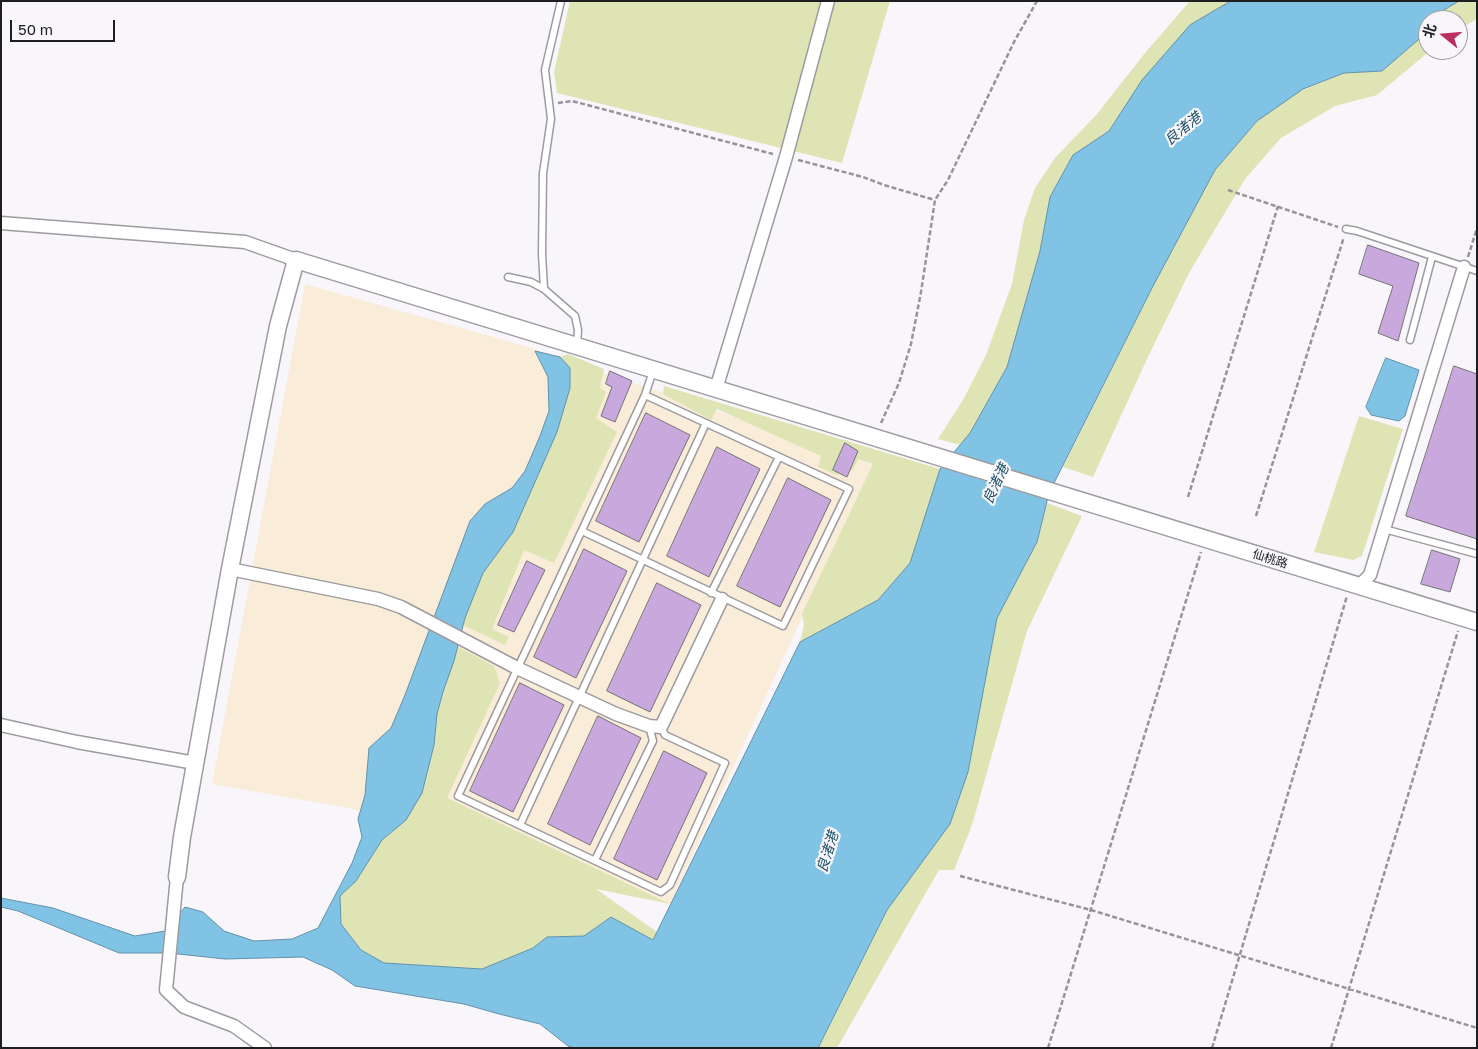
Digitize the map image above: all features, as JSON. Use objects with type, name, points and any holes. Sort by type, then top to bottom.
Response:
[{"type":"street","points":[[716,389],[786,157],[828,1]]},
{"type":"street","points":[[1,223],[245,242],[296,260],[278,326],[230,569],[195,763],[182,837],[166,990],[184,1007],[234,1026],[265,1048]]},
{"type":"street","name":"仙桃路","points":[[296,260],[1469,620]]},
{"type":"street","points":[[1355,585],[1370,575],[1464,268]]},
{"type":"street","points":[[230,569],[378,599],[401,607],[518,668],[616,714],[655,727],[717,596]]},
{"type":"street","points":[[1,725],[77,742],[195,763]]},
{"type":"lane","points":[[544,289],[542,253],[543,173],[551,119],[545,70],[561,1]]},
{"type":"lane","points":[[1346,230],[1357,231],[1477,271]]},
{"type":"lane","points":[[1410,340],[1432,256]]},
{"type":"lane","points":[[508,277],[531,282],[544,289],[575,316],[578,330],[577,346]]},
{"type":"lane","points":[[595,860],[653,740],[655,727],[665,735],[725,762],[670,884],[661,892],[458,796],[645,395],[653,370]]},
{"type":"lane","points":[[582,530],[783,626],[849,489],[645,395]]},
{"type":"lane","points":[[520,825],[706,423]]},
{"type":"lane","points":[[717,596],[779,457]]},
{"type":"lane","points":[[1384,529],[1477,554]]},
{"type":"path","points":[[875,438],[899,384],[911,344],[935,200],[948,180],[1014,42],[1038,1]]},
{"type":"path","points":[[550,104],[572,101],[863,177],[935,200]]},
{"type":"path","points":[[1228,190],[1346,230],[1256,516]]},
{"type":"path","points":[[1188,497],[1278,206]]},
{"type":"path","points":[[1464,268],[1477,228]]},
{"type":"path","points":[[1048,1048],[1205,540]]},
{"type":"path","points":[[1212,1048],[1355,585]]},
{"type":"path","points":[[1331,1048],[1469,620]]},
{"type":"path","points":[[960,876],[1091,910],[1477,1028]]},
{"type":"shaded area","points":[[305,284],[525,346],[873,464],[670,904],[348,808],[212,784]]},
{"type":"green space","points":[[570,1],[890,1],[842,163],[557,93],[554,72]]},
{"type":"green space","points":[[1190,1],[1231,1],[1142,80],[1109,131],[1073,155],[1050,197],[1040,251],[1007,367],[970,433],[960,445],[938,439],[963,400],[986,355],[1012,284],[1024,220],[1035,188],[1055,158],[1097,114],[1145,53]]},
{"type":"green space","points":[[1459,1],[1477,1],[1477,19],[1468,24],[1468,10],[1444,10]]},
{"type":"green space","points":[[1418,40],[1419,60],[1377,95],[1335,106],[1281,138],[1245,179],[1189,273],[1093,477],[1063,467],[1152,288],[1215,170],[1274,102],[1344,73],[1382,71]]},
{"type":"green space","points":[[568,354],[604,369],[600,388],[606,392],[596,418],[617,432],[554,563],[524,550],[492,629],[509,637],[505,645],[463,625],[483,573],[513,532],[557,432],[570,388],[570,368],[560,357]]},
{"type":"green space","points":[[664,386],[940,469],[910,563],[878,600],[800,642],[804,625],[802,614],[873,464],[858,459],[853,470],[837,475],[818,467],[821,456],[717,409],[711,420],[663,394]]},
{"type":"green space","points":[[1359,416],[1403,429],[1362,556],[1353,560],[1314,552]]},
{"type":"green space","points":[[1047,503],[1082,516],[1027,631],[972,825],[954,870],[939,870],[837,1048],[818,1048],[887,910],[950,824],[968,772],[997,618],[1037,542]]},
{"type":"green space","points":[[458,647],[494,666],[500,683],[447,798],[670,904],[596,889],[657,932],[653,940],[611,917],[584,936],[547,937],[533,948],[482,969],[384,963],[361,950],[341,924],[340,896],[356,881],[382,840],[406,820],[434,745],[437,714]]},
{"type":"water","name":"良渚港","points":[[1231,1],[1459,1],[1444,10],[1418,10],[1418,40],[1382,71],[1344,73],[1303,89],[1257,121],[1215,170],[1152,288],[1049,493],[1037,542],[997,618],[968,772],[950,824],[887,910],[818,1048],[574,1048],[568,1046],[540,1024],[464,1004],[355,986],[332,970],[303,957],[225,959],[169,953],[119,953],[18,911],[1,907],[1,898],[53,908],[135,936],[165,931],[185,907],[203,912],[224,931],[254,941],[292,939],[318,928],[352,863],[362,837],[358,819],[365,795],[369,748],[391,728],[470,521],[485,504],[512,488],[525,471],[540,436],[549,411],[548,377],[535,351],[560,357],[570,368],[570,388],[557,432],[513,532],[483,573],[465,618],[437,714],[434,745],[422,793],[406,820],[382,840],[356,881],[340,896],[341,924],[361,950],[384,963],[482,969],[533,948],[547,937],[584,936],[611,917],[653,940],[800,642],[878,600],[910,563],[940,469],[970,433],[1007,367],[1040,251],[1050,197],[1073,155],[1109,131],[1142,80],[1190,25]]},
{"type":"water","points":[[1386,358],[1419,370],[1405,416],[1399,421],[1371,415],[1366,407]]},
{"type":"building","points":[[1368,245],[1419,263],[1398,341],[1378,333],[1393,286],[1359,274]]},
{"type":"building","points":[[1454,366],[1477,374],[1477,539],[1406,516]]},
{"type":"building","points":[[610,371],[632,381],[615,422],[601,416],[612,387],[606,384]]},
{"type":"building","points":[[646,413],[690,435],[639,542],[596,521]]},
{"type":"building","points":[[845,443],[858,451],[847,477],[833,470]]},
{"type":"building","points":[[717,447],[760,469],[709,577],[667,556]]},
{"type":"building","points":[[788,478],[831,500],[780,607],[737,586]]},
{"type":"building","points":[[584,549],[627,571],[576,678],[534,657]]},
{"type":"building","points":[[1432,550],[1460,559],[1450,592],[1421,584]]},
{"type":"building","points":[[527,561],[545,570],[514,632],[498,625]]},
{"type":"building","points":[[657,583],[701,605],[650,712],[607,691]]},
{"type":"building","points":[[520,683],[564,705],[513,812],[470,791]]},
{"type":"building","points":[[598,716],[641,738],[590,845],[548,824]]},
{"type":"building","points":[[664,751],[707,773],[657,880],[614,859]]}]
